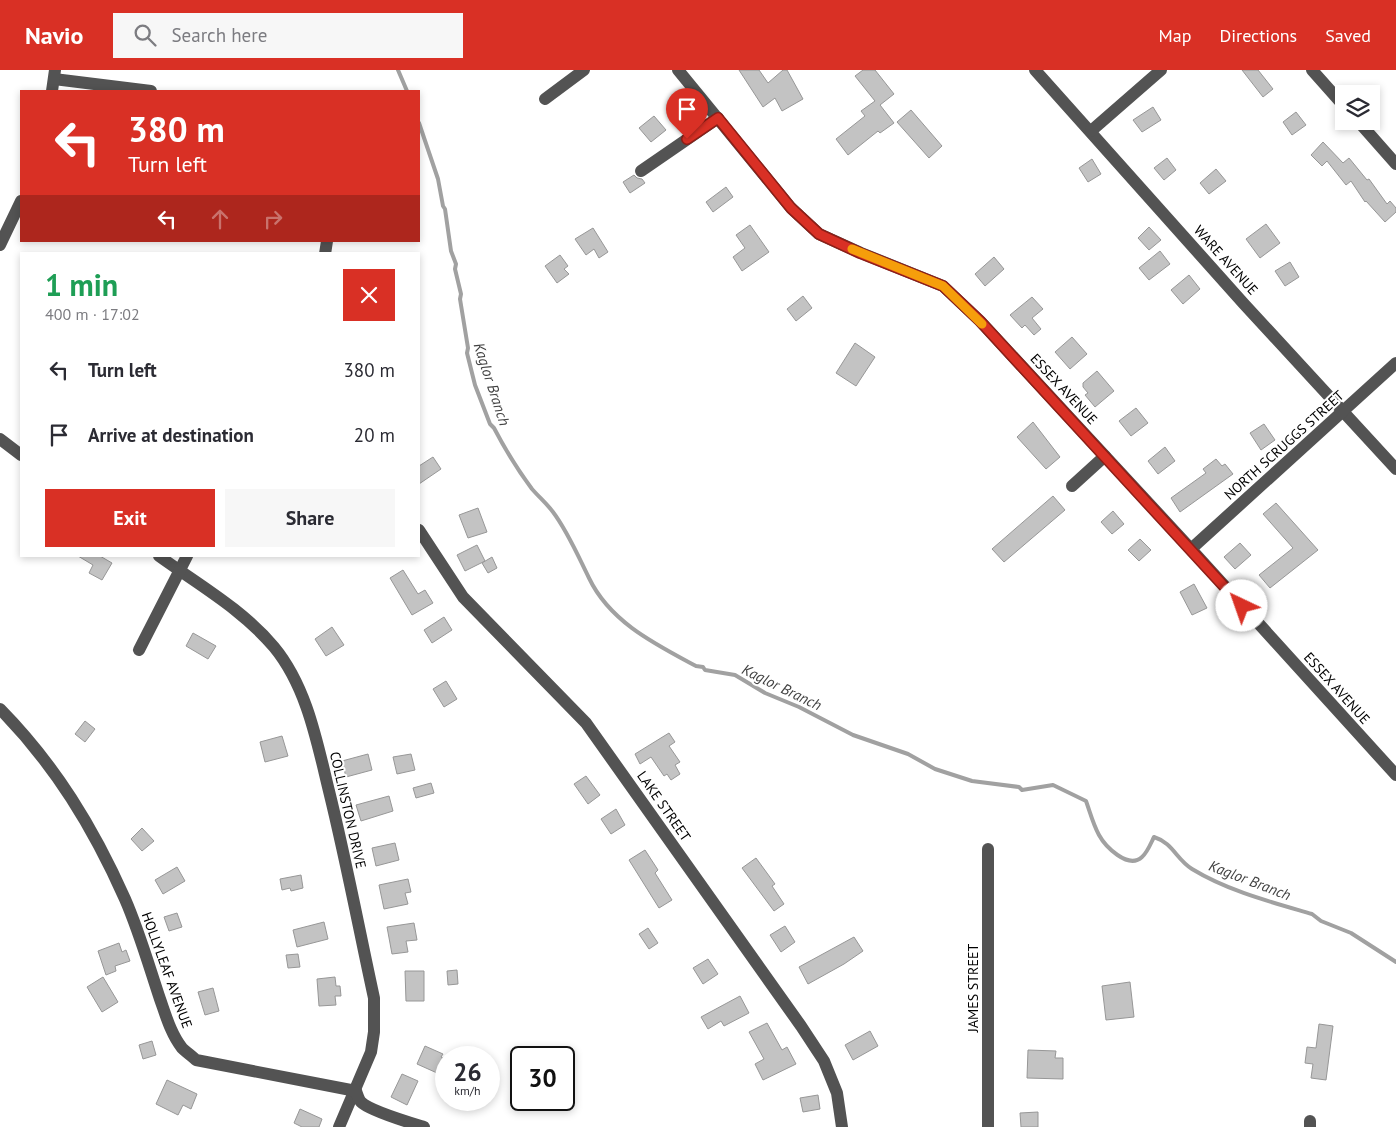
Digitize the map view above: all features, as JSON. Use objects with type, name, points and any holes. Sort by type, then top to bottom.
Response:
[{"type":"street","points":[[545,99],[584,70]]},
{"type":"street","name":"ESSEX AVENUE","points":[[678,70],[791,208],[819,234],[860,253],[943,286],[980,321],[1191,549],[1396,775]]},
{"type":"street","name":"WARE AVENUE","points":[[1035,70],[1244,304],[1396,468]]},
{"type":"street","points":[[1091,131],[1161,70]]},
{"type":"street","points":[[1312,70],[1335,96]]},
{"type":"street","points":[[54,80],[142,90]]},
{"type":"street","points":[[641,170],[718,118]]},
{"type":"street","points":[[1366,130],[1396,164]]},
{"type":"street","points":[[0,245],[20,202]]},
{"type":"street","name":"NORTH SCRUGGS STREET","points":[[1191,549],[1396,363]]},
{"type":"street","points":[[0,439],[20,454]]},
{"type":"street","points":[[1072,486],[1105,456]]},
{"type":"street","name":"LAKE STREET","points":[[420,532],[463,597],[586,723],[784,1002],[824,1061],[836,1093],[842,1127]]},
{"type":"street","name":"COLLINSTON DRIVE","points":[[160,557],[240,613],[276,649],[300,690],[317,743],[340,836],[374,998],[374,1032],[371,1052],[340,1127]]},
{"type":"street","points":[[139,650],[186,557]]},
{"type":"street","name":"HOLLYLEAF AVENUE","points":[[0,709],[44,758],[81,812],[106,857],[126,901],[170,1027],[182,1048],[196,1060],[356,1091]]},
{"type":"street","name":"JAMES STREET","points":[[988,849],[988,1127]]},
{"type":"street","points":[[356,1091],[361,1102],[424,1127]]},
{"type":"building","points":[[739,70],[759,70],[768,83],[783,70],[787,70],[803,99],[782,111],[775,98],[763,107]]},
{"type":"building","points":[[863,70],[875,70],[894,94],[880,105],[894,123],[880,133],[878,131],[848,155],[836,139],[865,116],[861,111],[875,101],[855,76]]},
{"type":"building","points":[[1242,70],[1258,70],[1273,89],[1263,97]]},
{"type":"building","points":[[1153,107],[1161,120],[1142,132],[1133,120]]},
{"type":"building","points":[[911,110],[942,146],[929,158],[897,122]]},
{"type":"building","points":[[1296,112],[1306,125],[1292,135],[1283,122]]},
{"type":"building","points":[[654,116],[666,130],[651,142],[639,128]]},
{"type":"building","points":[[1323,142],[1343,163],[1349,158],[1367,180],[1369,179],[1387,204],[1390,201],[1396,208],[1396,212],[1385,222],[1365,202],[1351,181],[1346,185],[1327,161],[1322,166],[1311,155]]},
{"type":"building","points":[[1167,158],[1176,170],[1164,180],[1154,168]]},
{"type":"building","points":[[1092,159],[1101,174],[1088,182],[1079,168]]},
{"type":"building","points":[[1216,169],[1226,181],[1209,194],[1200,183]]},
{"type":"building","points":[[634,175],[645,183],[630,193],[623,182]]},
{"type":"building","points":[[726,187],[733,197],[713,212],[706,202]]},
{"type":"building","points":[[1266,224],[1280,243],[1260,258],[1246,239]]},
{"type":"building","points":[[750,225],[769,252],[742,271],[733,257],[745,248],[736,235]]},
{"type":"building","points":[[1149,227],[1161,240],[1149,250],[1138,238]]},
{"type":"building","points":[[593,228],[608,252],[599,258],[594,249],[586,255],[575,239]]},
{"type":"building","points":[[1160,251],[1170,264],[1149,280],[1139,268]]},
{"type":"building","points":[[560,255],[568,266],[564,269],[569,274],[557,283],[545,266]]},
{"type":"building","points":[[994,257],[1004,269],[985,286],[975,274]]},
{"type":"building","points":[[1290,262],[1299,277],[1285,286],[1275,271]]},
{"type":"building","points":[[1189,275],[1200,289],[1183,304],[1171,290]]},
{"type":"building","points":[[803,296],[812,308],[796,321],[787,309]]},
{"type":"building","points":[[1032,297],[1043,309],[1032,318],[1041,329],[1034,335],[1025,325],[1022,328],[1010,315]]},
{"type":"building","points":[[1072,337],[1087,354],[1070,369],[1055,352]]},
{"type":"building","points":[[855,343],[875,357],[856,386],[836,373]]},
{"type":"building","points":[[1097,371],[1114,391],[1095,407],[1085,395],[1088,393],[1083,387],[1083,383]]},
{"type":"building","points":[[1136,408],[1148,423],[1131,436],[1119,421]]},
{"type":"building","points":[[1033,422],[1060,457],[1046,469],[1017,437]]},
{"type":"building","points":[[1264,424],[1275,440],[1261,450],[1250,433]]},
{"type":"building","points":[[1165,447],[1175,461],[1158,474],[1148,461]]},
{"type":"building","points":[[433,457],[441,469],[420,483],[420,465]]},
{"type":"building","points":[[1216,459],[1222,466],[1225,464],[1233,474],[1180,512],[1171,498],[1206,473],[1203,469]]},
{"type":"building","points":[[1053,496],[1065,510],[1004,562],[992,549]]},
{"type":"building","points":[[1276,503],[1318,550],[1270,588],[1259,575],[1293,548],[1263,514]]},
{"type":"building","points":[[478,508],[487,532],[468,538],[459,515]]},
{"type":"building","points":[[1113,511],[1124,524],[1112,534],[1101,522]]},
{"type":"building","points":[[1140,539],[1151,550],[1139,561],[1128,550]]},
{"type":"building","points":[[1240,543],[1251,555],[1235,569],[1224,557]]},
{"type":"building","points":[[477,545],[485,561],[465,571],[457,555]]},
{"type":"building","points":[[80,557],[102,557],[112,563],[102,580],[89,573],[93,565]]},
{"type":"building","points":[[492,557],[497,568],[488,573],[482,563]]},
{"type":"building","points":[[403,570],[418,594],[425,590],[433,603],[412,615],[390,578]]},
{"type":"building","points":[[1194,584],[1207,608],[1192,615],[1180,592]]},
{"type":"building","points":[[444,617],[452,630],[432,643],[424,630]]},
{"type":"building","points":[[332,627],[344,645],[326,656],[315,639]]},
{"type":"building","points":[[193,633],[216,646],[208,659],[186,646]]},
{"type":"building","points":[[446,681],[457,699],[444,707],[433,689]]},
{"type":"building","points":[[85,721],[95,729],[85,742],[75,734]]},
{"type":"building","points":[[669,733],[675,742],[669,746],[680,762],[675,765],[680,774],[671,780],[667,774],[664,776],[651,757],[640,764],[635,754]]},
{"type":"building","points":[[282,736],[288,756],[265,762],[260,742]]},
{"type":"building","points":[[368,754],[372,770],[346,777],[342,761]]},
{"type":"building","points":[[411,754],[415,770],[397,774],[393,757]]},
{"type":"building","points":[[586,776],[600,795],[588,804],[574,784]]},
{"type":"building","points":[[431,783],[434,793],[416,798],[413,788]]},
{"type":"building","points":[[389,796],[393,811],[361,821],[356,805]]},
{"type":"building","points":[[616,809],[625,825],[611,834],[601,819]]},
{"type":"building","points":[[142,828],[154,841],[142,851],[131,839]]},
{"type":"building","points":[[395,843],[399,860],[376,866],[372,848]]},
{"type":"building","points":[[645,850],[658,870],[655,873],[672,900],[659,908],[629,860]]},
{"type":"building","points":[[756,858],[775,884],[772,886],[784,904],[774,911],[742,868]]},
{"type":"building","points":[[177,867],[185,881],[163,894],[155,880]]},
{"type":"building","points":[[301,875],[303,888],[291,891],[290,888],[282,890],[280,879]]},
{"type":"building","points":[[408,879],[411,892],[405,893],[408,904],[384,909],[379,885]]},
{"type":"building","points":[[177,913],[182,927],[169,931],[164,917]]},
{"type":"building","points":[[324,922],[328,939],[297,947],[293,930]]},
{"type":"building","points":[[414,923],[417,940],[406,941],[408,952],[392,954],[387,927]]},
{"type":"building","points":[[785,926],[795,942],[781,952],[770,935]]},
{"type":"building","points":[[648,928],[658,943],[649,949],[639,934]]},
{"type":"building","points":[[854,937],[863,951],[808,984],[799,967]]},
{"type":"building","points":[[119,943],[122,952],[126,950],[130,961],[115,966],[116,971],[106,975],[98,951]]},
{"type":"building","points":[[298,954],[300,967],[288,968],[286,955]]},
{"type":"building","points":[[708,959],[718,974],[703,984],[693,968]]},
{"type":"building","points":[[457,970],[458,984],[448,985],[447,971]]},
{"type":"building","points":[[405,971],[424,971],[424,1001],[406,1001]]},
{"type":"building","points":[[103,977],[118,1002],[102,1012],[87,987]]},
{"type":"building","points":[[335,977],[336,986],[340,986],[341,996],[335,996],[336,1005],[319,1006],[317,979]]},
{"type":"building","points":[[1130,982],[1134,1017],[1106,1020],[1102,986]]},
{"type":"building","points":[[213,988],[219,1011],[205,1015],[198,992]]},
{"type":"building","points":[[740,996],[749,1013],[724,1026],[721,1021],[708,1029],[701,1017]]},
{"type":"building","points":[[767,1023],[782,1050],[787,1047],[796,1064],[763,1080],[755,1064],[764,1059],[749,1032]]},
{"type":"building","points":[[1319,1024],[1333,1026],[1326,1080],[1311,1078],[1313,1064],[1305,1063],[1307,1047],[1316,1048]]},
{"type":"building","points":[[870,1031],[878,1046],[853,1060],[845,1045]]},
{"type":"building","points":[[152,1041],[156,1055],[143,1059],[139,1045]]},
{"type":"building","points":[[425,1046],[435,1050],[435,1072],[417,1064]]},
{"type":"building","points":[[1028,1050],[1056,1051],[1055,1058],[1063,1058],[1063,1079],[1027,1078]]},
{"type":"building","points":[[402,1074],[418,1081],[407,1105],[391,1097]]},
{"type":"building","points":[[167,1080],[197,1094],[191,1109],[183,1105],[178,1115],[156,1104]]},
{"type":"building","points":[[818,1095],[820,1109],[803,1112],[800,1098]]},
{"type":"building","points":[[300,1109],[322,1119],[319,1127],[302,1127],[294,1123]]},
{"type":"building","points":[[1038,1112],[1038,1127],[1021,1127],[1020,1113]]},
{"type":"waterway","name":"Kaglor Branch","points":[[398,70],[407,90]]},
{"type":"waterway","name":"Kaglor Branch","points":[[420,126],[438,179],[445,209],[451,251],[456,264],[455,269],[461,294],[460,299],[468,348],[467,353],[475,385],[490,424],[532,489],[551,509],[558,520],[598,594],[621,619],[650,640],[696,666],[703,667],[705,670],[735,675],[765,693],[799,707],[853,735],[908,754],[935,769],[972,781],[1019,787],[1022,790],[1053,785],[1086,801],[1095,827],[1102,840],[1124,859],[1130,861],[1142,857],[1154,837],[1166,843],[1182,861],[1206,877],[1250,895],[1312,914],[1321,921],[1351,933],[1396,962]]},
{"type":"slow traffic","points":[[852,249],[943,286],[982,324]]},
{"type":"route","points":[[687,139],[718,118],[791,208],[819,234],[860,253],[943,286],[980,321],[1242,606]]}]
